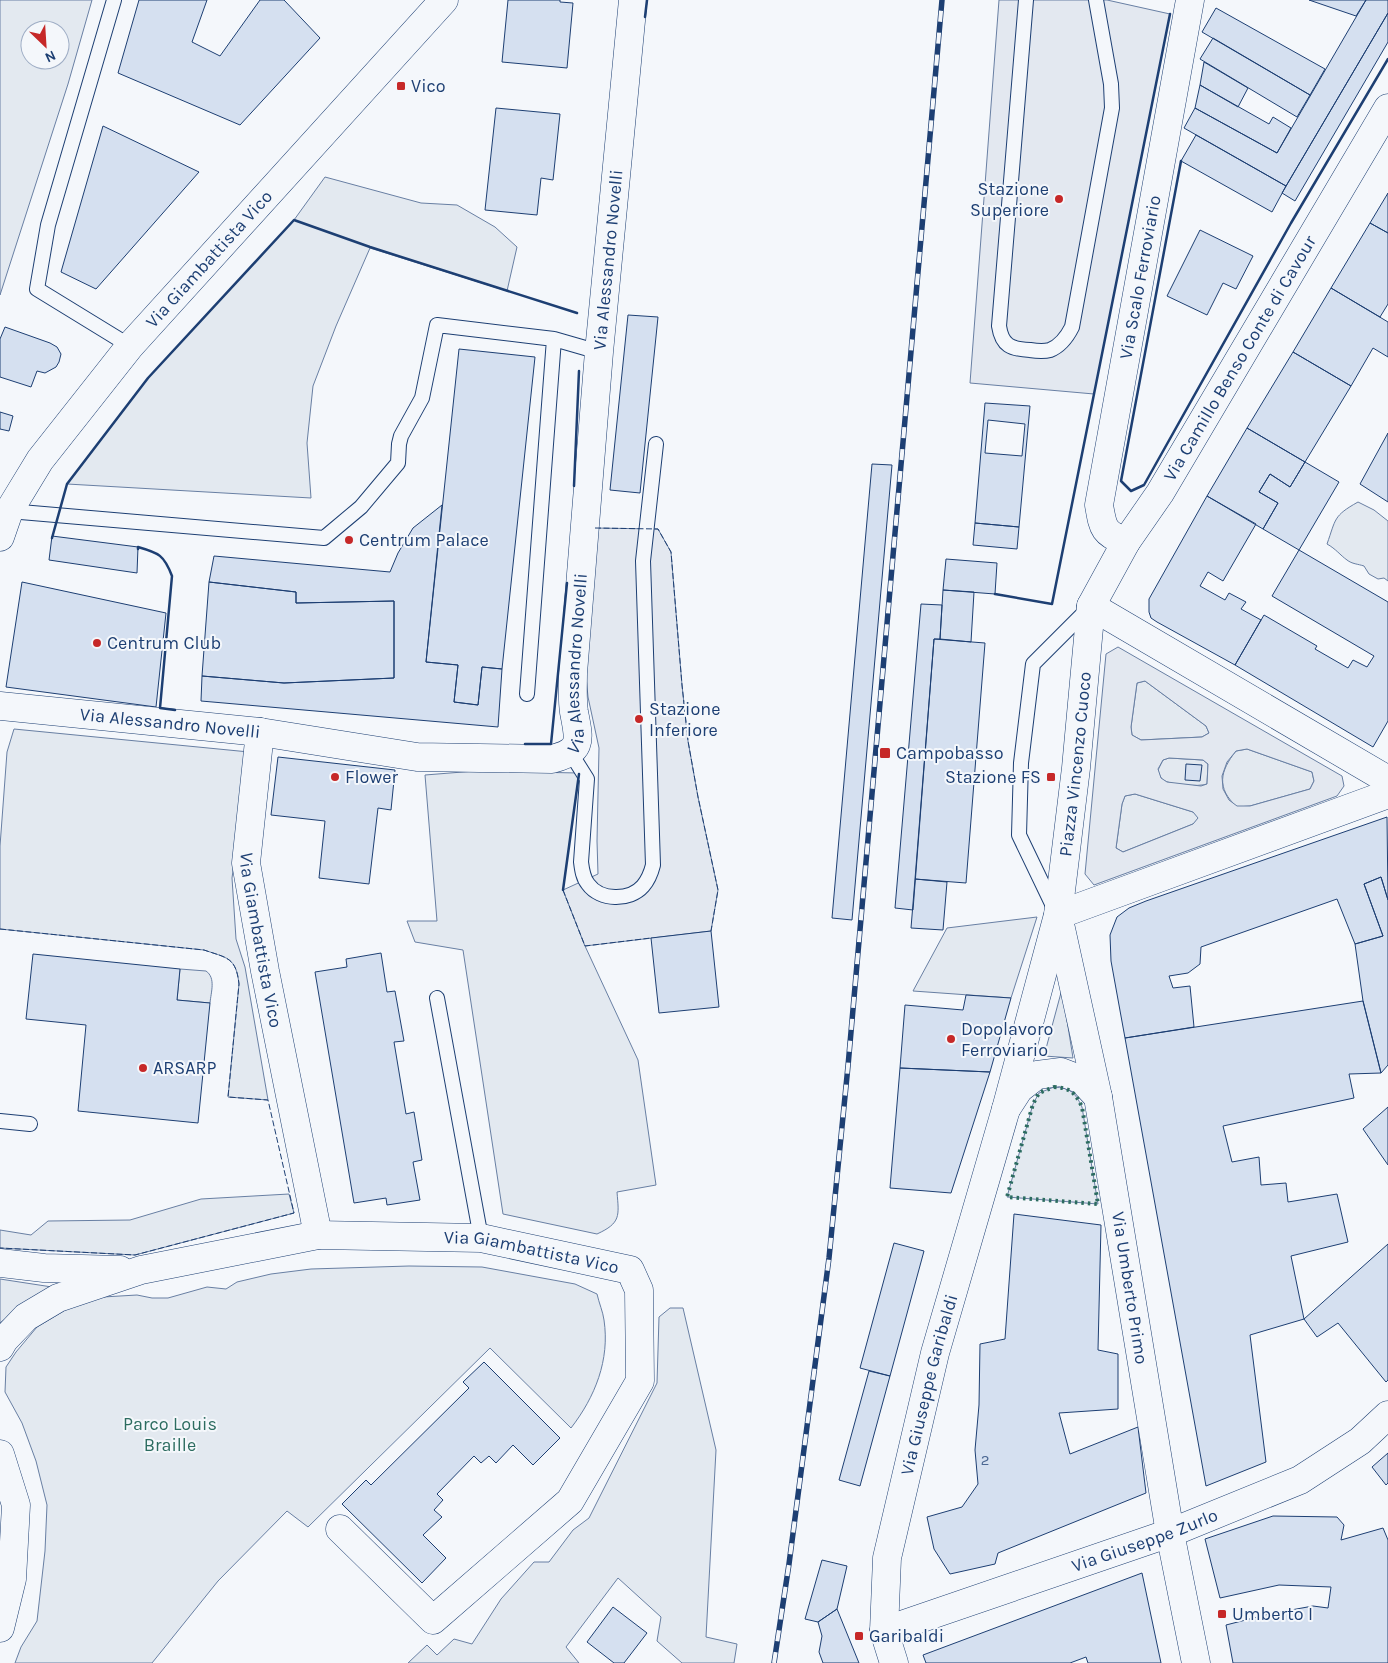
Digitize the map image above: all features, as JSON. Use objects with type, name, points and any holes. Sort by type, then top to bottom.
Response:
[{"type":"street","name":"Via Giambattista Vico","points":[[0,537],[8,511],[40,460],[130,346],[444,0]]},
{"type":"street","name":"Via Alessandro Novelli","points":[[0,706],[260,732],[417,757],[552,758],[570,752],[579,739],[579,729],[574,712],[573,674],[599,352],[633,0]]},
{"type":"street","name":"Via Scalo Ferroviario","points":[[1126,542],[1110,535],[1102,524],[1099,505],[1190,0]]},
{"type":"street","name":"Via Camillo Benso Conte di Cavour","points":[[1091,606],[1126,542],[1160,493],[1388,108]]},
{"type":"street","points":[[1091,606],[1388,780]]},
{"type":"street","name":"Piazza Vincenzo Cuoco","points":[[1058,915],[1076,768],[1091,606]]},
{"type":"street","name":"Via Giambattista Vico","points":[[260,732],[246,863],[264,971],[318,1235]]},
{"type":"street","points":[[1058,915],[1388,794]]},
{"type":"street","name":"Via Umberto Primo","points":[[1058,915],[1098,1097],[1170,1533],[1196,1663]]},
{"type":"street","name":"Via Giuseppe Garibaldi","points":[[894,1663],[884,1632],[887,1558],[935,1353],[1006,1109],[1058,915]]},
{"type":"street","name":"Via Giuseppe Garibaldi","points":[[1006,1109],[1019,1089],[1037,1075],[1061,1072],[1082,1080],[1098,1097]]},
{"type":"street","name":"Via Giambattista Vico","points":[[0,1347],[4,1340],[26,1317],[58,1298],[141,1270],[318,1235],[481,1238],[630,1270],[639,1290],[640,1381],[570,1501],[433,1620],[340,1529]]},
{"type":"street","name":"Via Giambattista Vico","points":[[0,1263],[44,1268],[141,1270]]},
{"type":"street","name":"Via Giuseppe Zurlo","points":[[884,1632],[1170,1533],[1300,1480],[1360,1441],[1388,1415]]},
{"type":"street","points":[[0,1454],[16,1505],[12,1579],[0,1628]]},
{"type":"lane","points":[[114,0],[48,225],[37,289],[130,346]]},
{"type":"lane","points":[[1026,0],[999,326],[1003,339],[1012,347],[1018,350],[1042,351],[1050,350],[1058,345],[1064,340],[1072,327],[1112,108],[1111,84],[1096,0]]},
{"type":"lane","points":[[8,511],[324,538],[361,506],[398,463],[401,436],[422,398],[437,325],[554,339],[599,352]]},
{"type":"lane","points":[[527,694],[554,339]]},
{"type":"lane","points":[[570,752],[587,779],[581,862],[583,875],[588,885],[597,893],[610,897],[624,896],[635,892],[643,887],[650,876],[653,864],[643,561],[656,444]]},
{"type":"lane","points":[[1058,915],[1019,835],[1020,763],[1033,664],[1091,606]]},
{"type":"lane","points":[[437,998],[481,1238]]},
{"type":"lane","points":[[0,1122],[30,1124]]},
{"type":"green space","points":[[0,0],[92,0],[68,84],[0,295]]},
{"type":"green space","points":[[325,177],[421,203],[457,205],[495,227],[517,247],[507,291],[370,248],[336,326],[313,386],[307,443],[311,498],[67,484],[148,378],[294,220]]},
{"type":"green space","points":[[1358,502],[1374,510],[1388,521],[1388,581],[1384,578],[1378,579],[1369,574],[1364,566],[1349,561],[1327,544],[1336,519]]},
{"type":"green space","points":[[1145,681],[1206,726],[1209,733],[1202,737],[1141,740],[1132,735],[1131,727],[1137,683]]},
{"type":"green space","points":[[14,729],[249,752],[232,878],[236,939],[245,967],[268,1100],[228,1097],[239,984],[236,968],[229,960],[204,950],[0,929],[0,846],[7,752]]},
{"type":"green space","points":[[1247,749],[1312,772],[1314,781],[1310,789],[1250,806],[1237,807],[1230,800],[1223,786],[1224,772],[1236,751]]},
{"type":"green space","points":[[1169,758],[1203,760],[1208,764],[1207,784],[1185,785],[1163,780],[1158,770],[1163,760]]},
{"type":"green space","points":[[475,771],[579,773],[563,890],[585,946],[638,1060],[656,1185],[617,1192],[617,1218],[611,1226],[597,1234],[503,1214],[463,950],[415,942],[407,921],[437,921],[425,775]]},
{"type":"green space","points":[[1135,794],[1193,812],[1199,818],[1193,824],[1123,852],[1116,848],[1122,804],[1125,796]]},
{"type":"green space","points":[[1037,917],[1011,998],[913,991],[947,928]]},
{"type":"green space","points":[[180,969],[206,971],[209,974],[212,981],[210,1003],[177,1000]]},
{"type":"green space","points":[[1062,989],[1073,1058],[1044,1056]]},
{"type":"green space","points":[[1054,1087],[1064,1088],[1071,1092],[1082,1107],[1098,1204],[1007,1197],[1033,1104],[1039,1093]]},
{"type":"green space","points":[[289,1194],[294,1213],[135,1255],[0,1248],[0,1230],[31,1235],[48,1221],[130,1220],[201,1199]]},
{"type":"green space","name":"Parco Louis Braille","points":[[409,1266],[482,1267],[575,1284],[597,1294],[605,1335],[603,1364],[594,1391],[571,1428],[490,1348],[308,1527],[287,1511],[218,1581],[152,1663],[15,1663],[21,1647],[37,1621],[45,1551],[47,1505],[36,1461],[22,1423],[5,1392],[6,1367],[37,1327],[67,1309],[103,1297],[137,1295],[152,1298],[168,1298],[207,1287],[226,1289],[237,1282],[271,1274],[311,1269]]},
{"type":"green space","points":[[0,1279],[52,1287],[24,1304],[0,1323]]},
{"type":"green space","points":[[670,1308],[683,1308],[716,1450],[706,1637],[737,1644],[734,1663],[682,1663],[657,1641],[661,1617],[618,1578],[566,1647],[579,1663],[408,1663],[427,1645],[437,1655],[454,1639],[472,1644],[501,1599],[534,1562],[549,1562],[573,1530],[589,1518],[657,1383],[659,1317]]},
{"type":"shaded area","name":"Stazione Superiore","points":[[999,0],[1107,0],[1170,14],[1094,394],[970,383]]},
{"type":"shaded area","name":"Stazione Inferiore","points":[[595,528],[658,529],[671,552],[688,741],[718,890],[711,931],[585,946],[563,890],[598,874],[599,748],[588,697],[585,665]]},
{"type":"shaded area","points":[[1118,647],[1342,776],[1344,786],[1337,796],[1094,885],[1085,874],[1106,654]],"holes":[[[1145,681],[1206,726],[1209,733],[1202,737],[1141,740],[1132,735],[1131,727],[1137,683]],[[1247,749],[1312,772],[1314,781],[1310,789],[1250,806],[1237,806],[1229,800],[1223,789],[1222,776],[1227,762],[1236,751]],[[1169,758],[1203,760],[1208,764],[1207,784],[1201,786],[1167,782],[1161,778],[1158,769],[1163,760]],[[1135,794],[1193,812],[1198,818],[1193,824],[1123,852],[1116,848],[1122,804],[1125,796]]]},
{"type":"building","points":[[139,0],[207,0],[192,42],[220,56],[260,0],[284,0],[320,38],[240,125],[118,73]]},
{"type":"building","points":[[508,0],[560,0],[560,2],[573,3],[567,68],[502,62]]},
{"type":"building","points":[[1309,0],[1366,0],[1356,16]]},
{"type":"building","points":[[1366,0],[1388,0],[1388,13],[1286,186],[1184,128],[1195,108],[1277,153]]},
{"type":"building","points":[[1216,8],[1325,69],[1310,95],[1202,32]]},
{"type":"building","points":[[1388,13],[1388,42],[1295,201],[1282,193]]},
{"type":"building","points":[[1213,38],[1310,95],[1297,117],[1200,59]]},
{"type":"building","points":[[1204,62],[1248,88],[1238,107],[1200,85]]},
{"type":"building","points":[[1200,85],[1269,124],[1273,117],[1291,128],[1277,153],[1195,108]]},
{"type":"building","points":[[496,108],[560,114],[553,180],[541,178],[537,215],[485,210]]},
{"type":"building","points":[[103,126],[199,172],[96,289],[61,272]]},
{"type":"building","points":[[1196,135],[1286,186],[1272,212],[1181,161]]},
{"type":"building","points":[[1388,193],[1388,233],[1370,223]]},
{"type":"building","points":[[1370,223],[1388,233],[1388,304],[1380,317],[1331,288]]},
{"type":"building","points":[[1200,230],[1253,256],[1236,289],[1223,283],[1207,315],[1167,296]]},
{"type":"building","points":[[1331,288],[1388,322],[1388,357],[1373,348],[1351,386],[1293,352]]},
{"type":"building","points":[[628,315],[658,317],[640,493],[610,490]]},
{"type":"building","points":[[5,327],[50,343],[57,347],[61,354],[56,367],[45,373],[37,371],[31,387],[0,377],[0,339]]},
{"type":"building","points":[[459,349],[535,357],[502,669],[482,667],[478,705],[454,702],[458,665],[426,662]]},
{"type":"building","points":[[1293,352],[1351,386],[1305,462],[1247,428]]},
{"type":"building","points":[[985,403],[1030,406],[1019,527],[975,523]],"holes":[[[988,420],[1025,424],[1022,456],[985,453]]]},
{"type":"building","points":[[0,412],[13,416],[9,431],[0,429]]},
{"type":"building","points":[[1247,428],[1305,462],[1290,487],[1270,474],[1259,492],[1278,503],[1263,529],[1207,496]]},
{"type":"building","points":[[1388,433],[1388,502],[1360,484]]},
{"type":"building","points":[[1305,462],[1339,482],[1299,550],[1263,529],[1278,503],[1259,492],[1270,474],[1290,487]]},
{"type":"building","points":[[872,464],[892,465],[852,920],[832,918]]},
{"type":"building","points":[[1207,496],[1256,524],[1223,581],[1208,572],[1200,586],[1225,600],[1229,593],[1246,602],[1241,609],[1261,620],[1235,665],[1157,622],[1151,618],[1149,612],[1149,599]]},
{"type":"building","points":[[442,505],[426,662],[458,665],[454,702],[478,705],[482,667],[502,669],[498,727],[201,701],[202,676],[284,683],[394,678],[394,601],[296,603],[296,592],[209,582],[214,556],[390,572],[398,553],[413,528]]},
{"type":"building","points":[[975,523],[1019,527],[1017,549],[973,545]]},
{"type":"building","points":[[52,536],[138,547],[137,573],[49,560]]},
{"type":"building","points":[[1299,550],[1388,602],[1388,721],[1373,747],[1235,665],[1264,615],[1317,646],[1315,649],[1348,668],[1353,660],[1367,667],[1374,656],[1272,596]]},
{"type":"building","points":[[946,559],[997,563],[995,594],[943,590]]},
{"type":"building","points":[[22,582],[166,613],[156,707],[6,687]]},
{"type":"building","points":[[209,582],[296,592],[296,603],[394,601],[394,678],[284,683],[202,676]]},
{"type":"building","points":[[943,590],[974,592],[971,642],[940,639]]},
{"type":"building","points":[[921,604],[942,605],[940,639],[934,639],[913,910],[895,908]]},
{"type":"building","name":"Campobasso","points":[[934,639],[985,643],[966,883],[915,879]]},
{"type":"building","points":[[278,757],[395,770],[391,810],[378,808],[369,884],[319,878],[325,821],[271,815]]},
{"type":"building","points":[[1186,764],[1202,765],[1200,781],[1185,780]]},
{"type":"building","points":[[1387,817],[1388,900],[1381,877],[1364,884],[1383,936],[1355,944],[1337,899],[1201,947],[1200,964],[1188,973],[1169,976],[1173,988],[1190,986],[1194,1027],[1125,1038],[1111,961],[1110,935],[1117,917],[1129,908],[1146,901]]},
{"type":"building","points":[[1381,877],[1388,900],[1388,1065],[1381,1073],[1363,1001],[1355,944],[1383,936],[1364,884]]},
{"type":"building","points":[[915,879],[947,882],[943,930],[911,928]]},
{"type":"building","points":[[711,931],[719,1007],[659,1013],[651,938]]},
{"type":"building","points":[[381,953],[387,992],[395,991],[404,1041],[394,1042],[406,1114],[414,1112],[422,1160],[413,1162],[420,1200],[387,1205],[386,1198],[354,1203],[315,972],[347,967],[346,959]]},
{"type":"building","name":"ARSARP","points":[[33,954],[180,969],[177,1000],[210,1003],[198,1123],[78,1111],[86,1025],[26,1019]]},
{"type":"building","name":"Dopolavoro Ferroviario","points":[[966,995],[1011,998],[990,1072],[900,1068],[905,1005],[963,1010]]},
{"type":"building","points":[[1363,1001],[1381,1073],[1349,1074],[1354,1098],[1223,1126],[1232,1162],[1259,1157],[1261,1185],[1286,1183],[1288,1202],[1337,1194],[1348,1242],[1291,1256],[1304,1319],[1250,1335],[1266,1462],[1206,1486],[1125,1038]]},
{"type":"building","points":[[900,1068],[990,1072],[951,1193],[890,1188]]},
{"type":"building","points":[[1388,1107],[1388,1165],[1363,1129]]},
{"type":"building","points":[[1014,1214],[1101,1225],[1098,1350],[1118,1354],[1118,1409],[1059,1413],[1070,1454],[1138,1427],[1146,1493],[998,1553],[995,1564],[950,1574],[934,1549],[927,1517],[962,1507],[978,1484],[975,1450],[979,1405],[980,1344],[1005,1339]]},
{"type":"building","points":[[894,1243],[924,1251],[890,1376],[860,1368]]},
{"type":"building","points":[[1388,1244],[1388,1380],[1386,1382],[1338,1323],[1317,1337],[1304,1319]]},
{"type":"building","points":[[484,1362],[560,1438],[533,1465],[513,1445],[496,1463],[489,1456],[481,1463],[474,1456],[437,1494],[443,1500],[434,1510],[442,1517],[423,1535],[446,1558],[422,1583],[342,1504],[366,1480],[371,1485],[469,1388],[463,1382]]},
{"type":"building","points":[[869,1371],[890,1376],[860,1486],[839,1480]]},
{"type":"building","points":[[1388,1453],[1388,1483],[1386,1485],[1372,1467]]},
{"type":"building","points":[[1273,1516],[1337,1517],[1344,1525],[1341,1540],[1383,1528],[1388,1540],[1388,1663],[1233,1663],[1226,1625],[1269,1614],[1313,1606],[1328,1608],[1331,1587],[1279,1585],[1220,1598],[1205,1539]]},
{"type":"building","points":[[822,1560],[847,1566],[837,1609],[818,1622],[805,1619]]},
{"type":"building","points":[[1142,1573],[1161,1663],[1088,1663],[1086,1657],[1070,1663],[926,1663],[923,1655]]},
{"type":"building","points":[[613,1607],[647,1633],[624,1663],[614,1663],[587,1642]]},
{"type":"building","points":[[837,1609],[859,1663],[823,1663],[819,1652],[822,1636],[818,1622]]},
{"type":"railway","points":[[774,1663],[789,1564],[829,1258],[848,1066],[942,0]]},
{"type":"hedge","points":[[1054,1087],[1064,1088],[1071,1092],[1082,1107],[1098,1204],[1007,1197],[1033,1104],[1039,1093],[1054,1087]]},
{"type":"fence","points":[[595,528],[658,529],[671,552],[688,741],[718,890],[711,931]]},
{"type":"fence","points":[[563,890],[585,946],[651,938]]},
{"type":"fence","points":[[0,929],[204,950],[224,957],[233,963],[236,968],[239,984],[228,1097],[268,1100],[294,1213],[135,1255],[0,1248]]},
{"type":"wall","points":[[645,17],[647,0]]},
{"type":"wall","points":[[995,594],[1052,604],[1170,14]]},
{"type":"wall","points":[[1181,161],[1121,481],[1131,491],[1144,485],[1291,223],[1388,59]]},
{"type":"wall","points":[[52,538],[67,484],[148,378],[294,220],[370,247],[577,313]]},
{"type":"wall","points":[[574,486],[579,371]]},
{"type":"wall","points":[[138,549],[138,547],[145,549],[160,556],[166,563],[172,576],[160,708],[175,710]]},
{"type":"wall","points":[[525,744],[551,744],[567,583]]},
{"type":"wall","points":[[563,890],[579,774]]},
{"type":"place","name":"Vico","points":[[401,86]]},
{"type":"place","name":"Stazione Superiore","points":[[1059,199]]},
{"type":"place","name":"Centrum Palace","points":[[349,540]]},
{"type":"place","name":"Centrum Club","points":[[97,643]]},
{"type":"place","name":"Stazione Inferiore","points":[[639,719]]},
{"type":"place","name":"Campobasso","points":[[885,753]]},
{"type":"place","name":"Flower","points":[[335,777]]},
{"type":"place","name":"Stazione FS","points":[[1051,777]]},
{"type":"place","name":"Dopolavoro Ferroviario","points":[[951,1039]]},
{"type":"place","name":"ARSARP","points":[[143,1068]]},
{"type":"place","name":"Umberto I","points":[[1222,1614]]},
{"type":"place","name":"Garibaldi","points":[[859,1636]]}]
